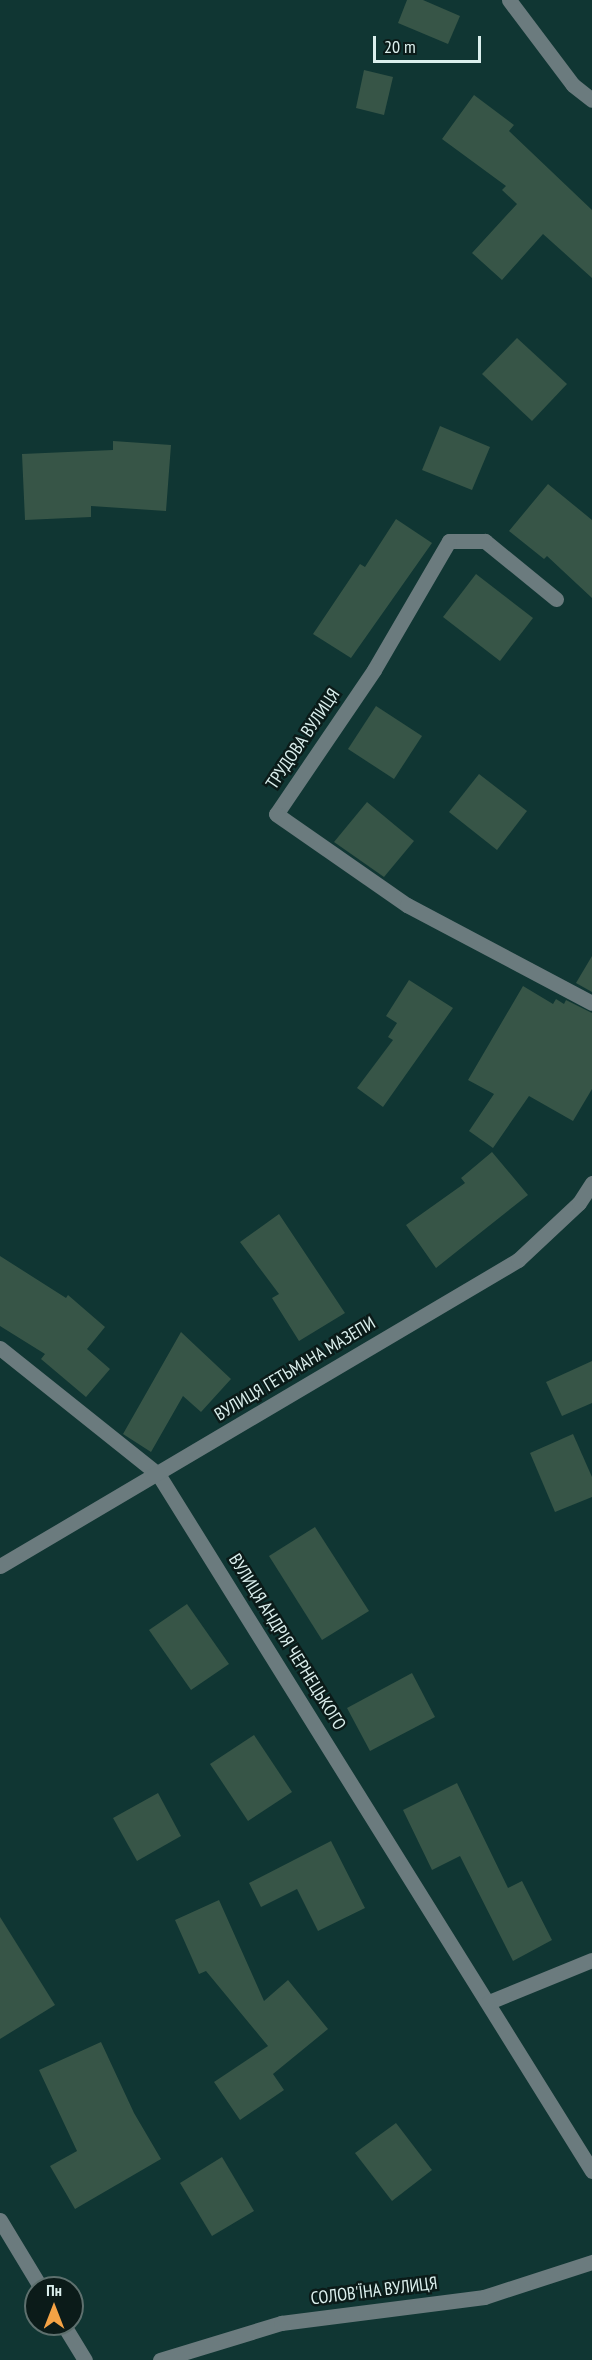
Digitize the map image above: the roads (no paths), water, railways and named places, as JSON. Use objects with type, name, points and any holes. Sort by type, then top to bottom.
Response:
[{"type":"street","points":[[509,0],[573,84],[592,100]]},
{"type":"street","name":"ТРУДОВА ВУЛИЦЯ","points":[[556,599],[484,541],[449,541],[374,670],[276,814],[407,905],[592,1003]]},
{"type":"street","name":"ВУЛИЦЯ ГЕТЬМАНА МАЗЕПИ","points":[[0,1566],[518,1260],[579,1203],[592,1184]]},
{"type":"street","name":"ВУЛИЦЯ АНДРІЯ ЧЕРНЕЦЬКОГО","points":[[0,1348],[158,1474],[489,2002],[592,2171]]},
{"type":"street","points":[[489,2002],[592,1960]]},
{"type":"street","points":[[0,2220],[34,2276]]},
{"type":"street","name":"СОЛОВ'ЇНА ВУЛИЦЯ","points":[[160,2360],[281,2323],[484,2297],[592,2262]]},
{"type":"street","points":[[70,2336],[85,2360]]}]
